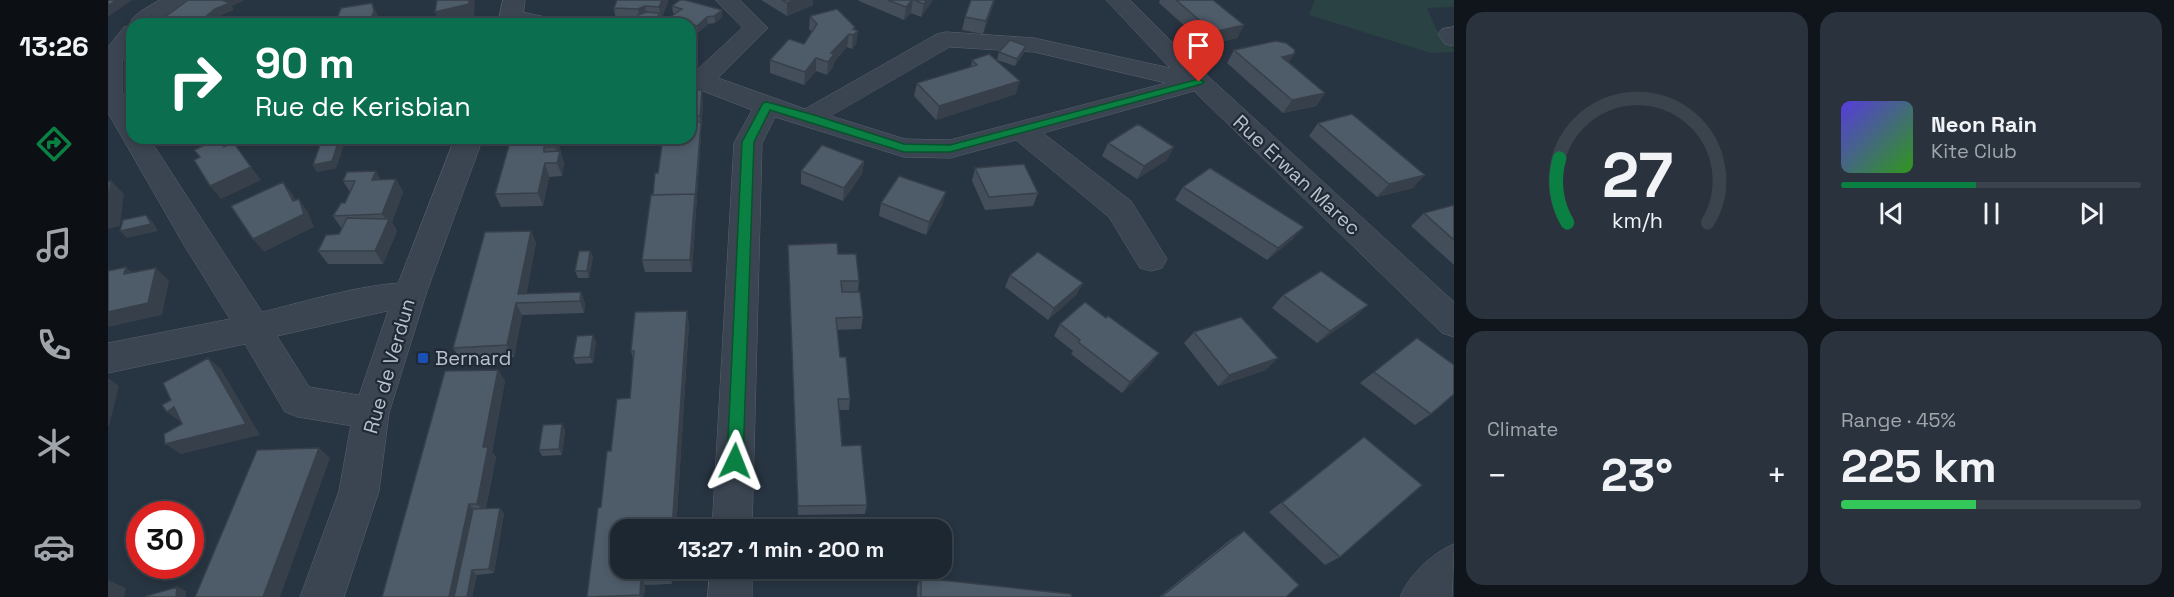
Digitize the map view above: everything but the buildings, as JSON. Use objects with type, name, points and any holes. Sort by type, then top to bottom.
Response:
[{"type":"street","points":[[147,18],[176,0]]},
{"type":"street","points":[[696,78],[756,28],[727,0]]},
{"type":"street","name":"Rue Erwan Marec","points":[[1117,0],[1199,82],[1454,323]]},
{"type":"street","points":[[1454,34],[1450,34],[1454,39]]},
{"type":"street","points":[[810,117],[946,39],[1034,45],[1199,82]]},
{"type":"street","points":[[126,40],[110,62],[109,92],[126,122]]},
{"type":"street","points":[[696,79],[767,106],[810,117],[904,148],[950,148],[1199,82]]},
{"type":"street","points":[[732,519],[748,142],[767,106]]},
{"type":"street","points":[[1021,130],[1119,209],[1151,259]]},
{"type":"street","points":[[139,144],[298,401],[371,413]]},
{"type":"street","name":"Rue de Verdun","points":[[322,597],[359,491],[371,413],[410,294],[468,144]]},
{"type":"street","points":[[108,358],[254,328],[376,299],[410,294]]},
{"type":"street","points":[[1422,597],[1454,565]]},
{"type":"street","points":[[730,597],[731,579]]},
{"type":"green space","points":[[1315,0],[1454,0],[1454,7],[1427,8],[1436,29],[1454,49],[1454,52],[1431,53],[1309,15]]},
{"type":"place","name":"Bernard","points":[[423,358]]},
{"type":"route","points":[[735,461],[748,142],[767,106],[810,117],[904,148],[950,148],[1199,82]]}]
